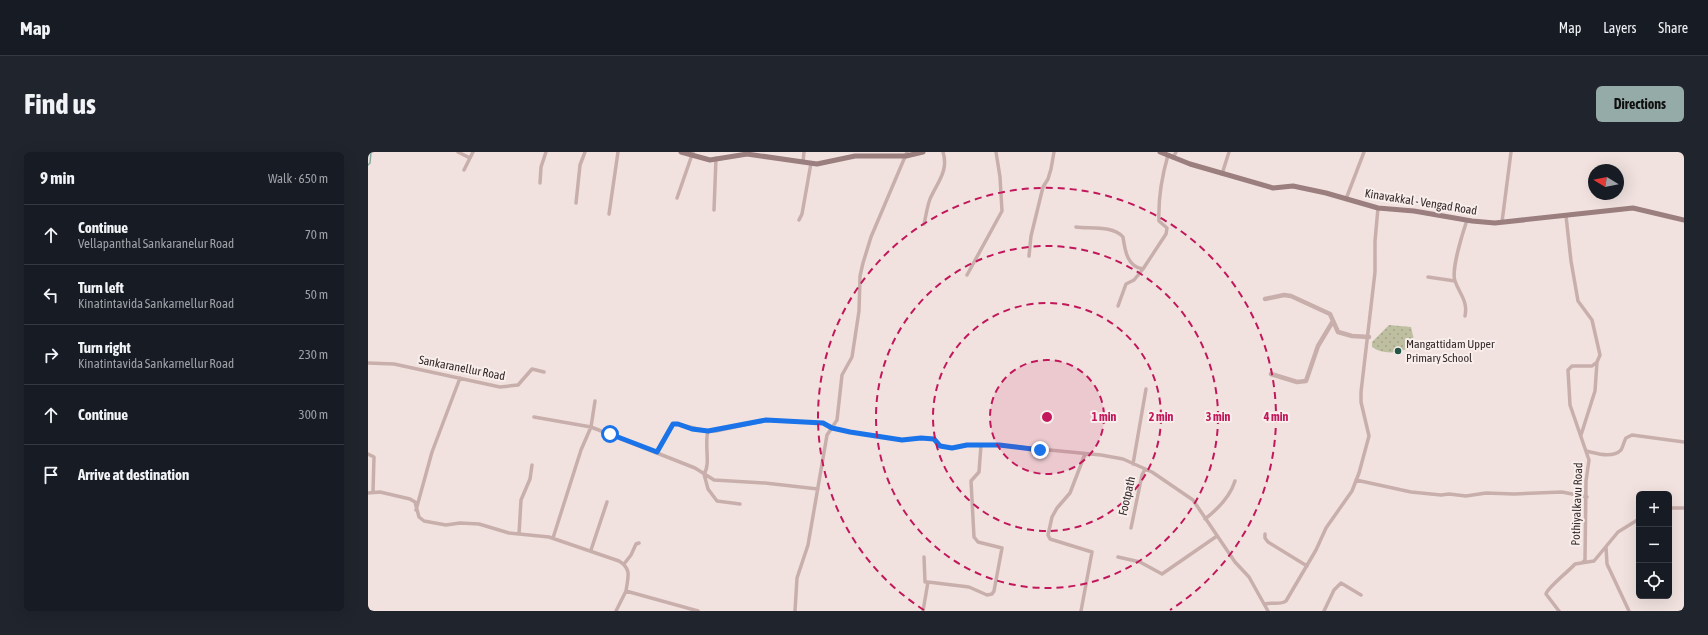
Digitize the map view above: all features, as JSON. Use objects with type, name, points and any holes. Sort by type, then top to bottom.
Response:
[{"type":"main road","points":[[681,152],[710,160],[748,154],[817,164],[855,156],[923,152]]},
{"type":"main road","name":"Kinavakkal - Vengad Road","points":[[1160,152],[1222,174],[1273,188],[1293,186],[1378,208],[1414,211],[1467,220],[1502,222],[1634,208],[1684,220]]},
{"type":"street","points":[[458,152],[470,158]]},
{"type":"street","points":[[464,170],[473,152]]},
{"type":"street","points":[[540,183],[541,167],[546,152]]},
{"type":"street","points":[[576,203],[580,165],[584,152]]},
{"type":"street","points":[[609,214],[618,152]]},
{"type":"street","points":[[803,162],[804,152]]},
{"type":"street","points":[[924,224],[929,201],[938,187],[943,172],[945,160],[943,152]]},
{"type":"street","points":[[968,275],[1002,212],[1000,177],[996,152]]},
{"type":"street","points":[[1029,256],[1031,236],[1043,187],[1052,169],[1054,152]]},
{"type":"street","points":[[1118,306],[1126,284],[1134,280],[1143,269],[1166,234],[1167,228],[1159,221],[1164,170],[1171,156],[1176,152]]},
{"type":"street","points":[[1222,174],[1229,152]]},
{"type":"street","points":[[1346,199],[1364,152]]},
{"type":"street","points":[[1502,222],[1511,152]]},
{"type":"street","points":[[677,198],[692,154]]},
{"type":"street","points":[[795,611],[796,578],[808,545],[826,435],[837,420],[842,375],[852,357],[859,311],[860,276],[863,263],[871,237],[907,154]]},
{"type":"street","points":[[714,210],[717,183],[716,158]]},
{"type":"street","points":[[799,220],[802,214],[811,163]]},
{"type":"street","points":[[1265,604],[1271,602],[1284,603],[1307,566],[1326,528],[1352,491],[1369,436],[1361,402],[1376,272],[1375,241],[1378,208]]},
{"type":"street","points":[[1566,216],[1570,255],[1578,301],[1592,320],[1600,355],[1597,362],[1595,391],[1581,435]]},
{"type":"street","points":[[1465,316],[1463,294],[1455,281],[1459,249],[1467,220]]},
{"type":"street","points":[[1076,226],[1120,233],[1123,237],[1130,263],[1143,269]]},
{"type":"street","points":[[1428,277],[1455,281]]},
{"type":"street","points":[[1265,299],[1284,295],[1290,296],[1330,314],[1338,332],[1352,336],[1368,337]]},
{"type":"street","points":[[1271,374],[1297,382],[1306,381],[1318,346],[1333,321]]},
{"type":"street","name":"Pothiyalkavu Road","points":[[1558,611],[1547,596],[1547,590],[1569,572],[1575,564],[1585,560],[1587,497],[1586,481],[1589,460],[1570,405],[1568,370],[1572,366],[1590,366],[1597,362]]},
{"type":"street","name":"Sankaranellur Road","points":[[368,363],[389,363],[500,387],[511,387],[518,385],[532,369],[544,372]]},
{"type":"street","points":[[416,510],[432,452],[460,378]]},
{"type":"street","points":[[1133,464],[1146,389]]},
{"type":"street","points":[[553,538],[591,427],[595,401]]},
{"type":"street","points":[[534,417],[591,427],[695,468],[714,480],[765,482],[818,489]]},
{"type":"street","points":[[657,452],[673,424],[708,431],[774,420],[823,423],[832,428],[902,440],[921,438],[934,439],[940,446],[952,448],[967,445],[999,445],[1116,458],[1145,469],[1193,500],[1235,562],[1249,577],[1268,611]]},
{"type":"street","points":[[708,431],[706,450],[708,466],[704,474],[708,489],[717,501],[740,504]]},
{"type":"street","points":[[1586,451],[1599,454],[1614,453],[1621,450],[1626,438],[1632,436],[1684,442]]},
{"type":"street","points":[[924,557],[925,582],[969,587],[987,595],[992,594],[994,591],[1002,548],[978,542],[974,537],[971,481],[979,472],[981,445]]},
{"type":"street","points":[[368,454],[374,458],[375,463],[373,492]]},
{"type":"street","points":[[1082,611],[1092,552],[1050,539],[1048,535],[1052,517],[1057,508],[1070,492],[1085,454]]},
{"type":"street","points":[[519,534],[521,500],[530,479],[532,465]]},
{"type":"street","name":"Footpath","points":[[1131,528],[1142,475],[1145,469]]},
{"type":"street","points":[[1356,480],[1411,492],[1441,495],[1449,494],[1466,496],[1486,493],[1514,494],[1562,492],[1587,497]]},
{"type":"street","points":[[1205,519],[1219,509],[1233,488],[1235,481]]},
{"type":"street","points":[[368,493],[373,492],[410,499],[415,502],[419,517],[424,521],[446,525],[460,523],[478,524],[509,533],[553,538],[591,550],[624,564],[628,571],[626,591],[616,611]]},
{"type":"street","points":[[591,550],[607,502]]},
{"type":"street","points":[[1672,508],[1684,508]]},
{"type":"street","points":[[1583,562],[1594,561],[1618,532],[1636,521]]},
{"type":"street","points":[[1265,534],[1265,538],[1268,542],[1307,566]]},
{"type":"street","points":[[1118,558],[1140,562],[1162,574],[1217,536]]},
{"type":"street","points":[[624,564],[631,556],[636,544],[639,543]]},
{"type":"street","points":[[1606,547],[1609,568],[1629,611],[1633,611]]},
{"type":"street","points":[[923,611],[928,582]]},
{"type":"street","points":[[1324,611],[1334,590],[1341,583],[1361,595]]},
{"type":"street","points":[[626,591],[698,611]]},
{"type":"green space","points":[[1389,325],[1411,327],[1415,344],[1405,350],[1394,352],[1383,352],[1372,347],[1372,342]]},
{"type":"waterway","points":[[368,165],[370,163],[371,152]]},
{"type":"place","name":"Mangattidam Upper Primary School","points":[[1398,351]]},
{"type":"route","points":[[610,434],[657,452],[673,424],[678,424],[692,429],[716,431],[766,420],[774,420],[798,423],[823,423],[828,424],[832,428],[850,432],[902,440],[921,438],[934,439],[940,446],[952,448],[967,445],[999,445],[1040,450]]}]
